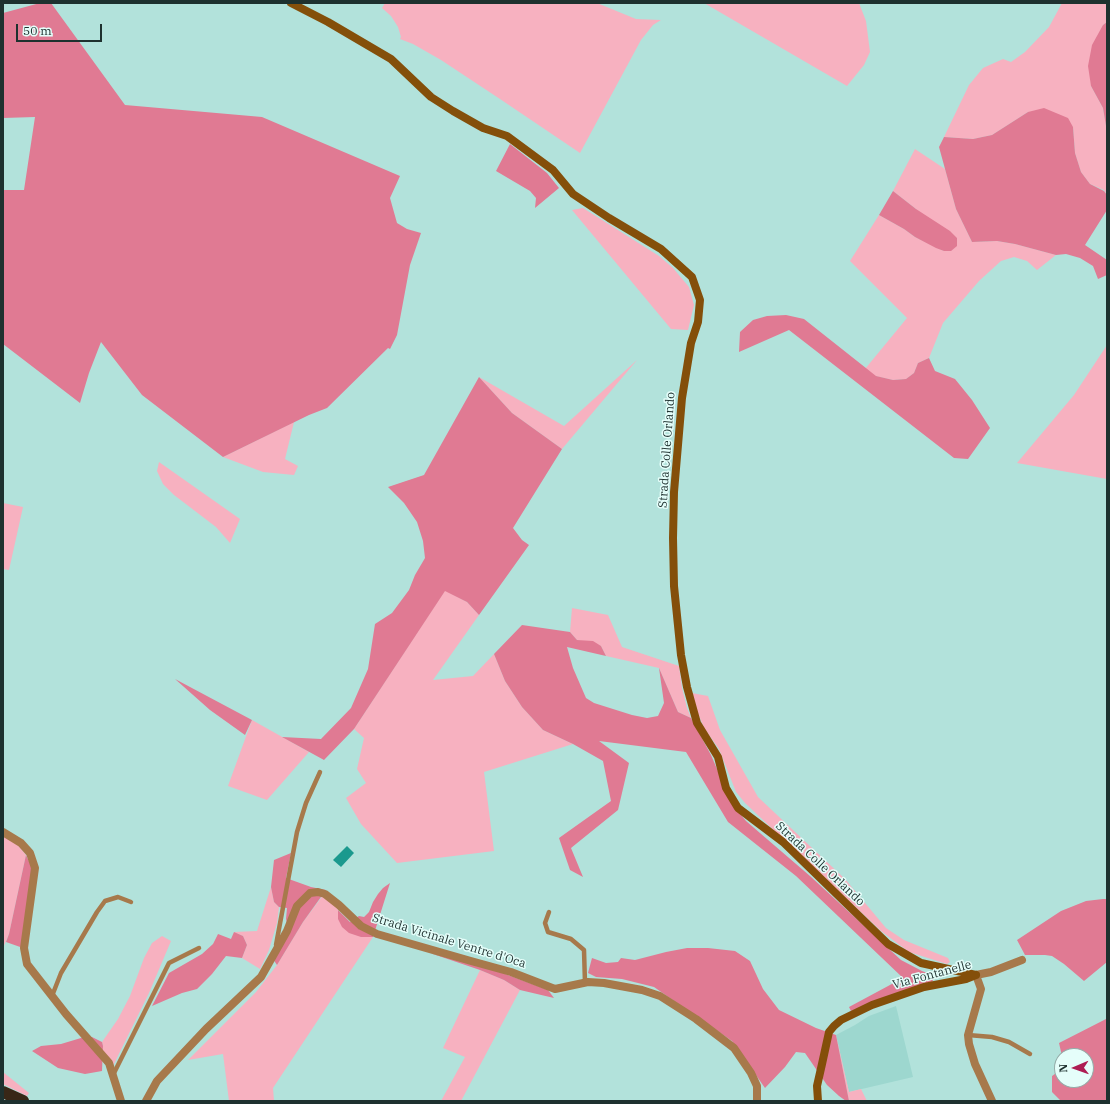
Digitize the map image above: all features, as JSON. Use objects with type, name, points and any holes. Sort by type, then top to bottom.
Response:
[{"type":"highway","points":[[3,1092],[23,1101]]},
{"type":"street","name":"Strada Colle Orlando","points":[[291,3],[328,22],[391,59],[431,97],[453,111],[483,128],[506,136],[552,170],[573,194],[609,218],[661,249],[692,277],[700,300],[698,322],[691,343],[682,398],[674,492],[673,538],[674,586],[681,655],[687,687],[697,724],[718,757],[726,788],[738,808],[783,842],[888,944],[921,963],[976,975]]},
{"type":"street","points":[[3,832],[21,843],[30,853],[35,868],[24,948],[27,964],[66,1014],[109,1063],[120,1101]]},
{"type":"street","name":"Strada Vicinale Ventre d'Oca","points":[[146,1101],[157,1080],[206,1029],[261,977],[286,931],[297,906],[310,893],[318,892],[325,894],[339,905],[360,926],[377,934],[471,962],[511,972],[555,989],[585,983],[620,985],[660,996],[696,1019],[734,1048],[751,1073],[757,1086],[757,1101]]},
{"type":"street","name":"Via Fontanelle","points":[[818,1101],[818,1086],[829,1032],[841,1020],[872,1005],[924,987],[966,979],[991,972],[1022,960]]},
{"type":"street","points":[[976,975],[981,989],[968,1035],[969,1044],[975,1064],[992,1101]]},
{"type":"lane","points":[[275,950],[297,832],[306,803],[320,772]]},
{"type":"lane","points":[[52,996],[61,973],[105,901],[118,897],[131,902]]},
{"type":"lane","points":[[549,912],[545,923],[548,932],[571,940],[584,950],[585,983]]},
{"type":"lane","points":[[113,1075],[169,964],[199,948]]},
{"type":"lane","points":[[968,1035],[992,1036],[1009,1042],[1030,1054]]},
{"type":"shaded area","points":[[40,3],[51,3],[125,105],[262,117],[400,176],[390,198],[397,223],[407,229],[421,233],[410,265],[397,335],[390,349],[388,348],[327,408],[309,415],[223,457],[142,395],[101,342],[89,373],[80,403],[3,344],[3,190],[24,190],[35,117],[3,118],[3,13]]},
{"type":"shaded area","points":[[385,3],[597,3],[636,19],[661,20],[653,25],[641,40],[580,153],[441,60],[413,44],[400,39],[401,37],[398,27],[391,16],[382,8]]},
{"type":"shaded area","points":[[704,3],[859,3],[866,21],[870,52],[864,65],[847,86]]},
{"type":"shaded area","points":[[1062,3],[1107,3],[1107,22],[1103,25],[1091,86],[1103,108],[1107,132],[1107,195],[1104,190],[1090,184],[1081,172],[1075,153],[1073,127],[1028,112],[992,135],[973,139],[944,137],[969,85],[983,68],[1003,59],[1011,62],[1025,52],[1049,27]]},
{"type":"shaded area","points":[[1107,22],[1107,132],[1103,108],[1091,86],[1088,66],[1092,45],[1103,25]]},
{"type":"shaded area","points":[[1044,108],[1068,118],[1073,127],[1075,153],[1081,172],[1090,184],[1104,191],[1107,195],[1107,210],[1085,245],[1107,260],[1107,275],[1098,279],[1093,266],[1080,258],[1066,254],[1056,255],[1015,244],[997,241],[972,242],[956,209],[939,147],[944,137],[973,139],[992,135],[1028,112]]},
{"type":"shaded area","points":[[510,144],[547,173],[559,188],[535,208],[536,198],[530,191],[496,171]]},
{"type":"shaded area","points":[[915,149],[945,169],[956,209],[972,242],[997,241],[1015,244],[1056,255],[1037,270],[1027,261],[1014,257],[1001,261],[979,281],[943,323],[929,358],[918,363],[914,373],[906,379],[893,380],[875,376],[865,369],[907,318],[850,261],[879,215],[915,237],[944,251],[916,209],[893,191]]},
{"type":"shaded area","points":[[893,191],[916,209],[950,231],[957,238],[957,246],[951,251],[944,251],[936,248],[879,215]]},
{"type":"shaded area","points":[[583,208],[659,256],[673,268],[689,287],[694,305],[688,330],[671,329],[572,210]]},
{"type":"shaded area","points":[[786,315],[804,319],[876,376],[893,380],[906,379],[914,373],[918,363],[929,358],[935,371],[955,379],[972,400],[990,428],[968,459],[954,458],[789,330],[739,352],[740,332],[753,320],[767,316]]},
{"type":"shaded area","points":[[1107,345],[1107,479],[1017,463],[1074,395]]},
{"type":"shaded area","points":[[637,360],[562,449],[512,413],[479,377],[564,426]]},
{"type":"shaded area","points":[[479,377],[512,413],[562,449],[513,528],[522,540],[529,545],[479,615],[467,602],[445,591],[354,729],[324,760],[282,737],[321,739],[351,708],[368,669],[375,624],[392,613],[409,590],[415,575],[425,558],[423,541],[417,522],[404,503],[388,487],[424,475]]},
{"type":"shaded area","points":[[294,422],[285,459],[298,466],[294,475],[263,472],[223,457]]},
{"type":"shaded area","points":[[159,462],[240,519],[230,543],[216,527],[174,495],[163,484],[157,471]]},
{"type":"shaded area","points":[[3,503],[23,507],[9,570],[3,569]]},
{"type":"shaded area","points":[[445,590],[467,602],[479,615],[433,680],[473,676],[494,654],[505,681],[522,707],[543,730],[573,744],[484,772],[494,851],[397,863],[361,824],[346,798],[366,783],[357,769],[364,738],[354,729]]},
{"type":"shaded area","points":[[572,608],[608,615],[622,647],[679,666],[682,688],[691,718],[678,712],[659,668],[606,656],[601,646],[577,640],[570,632]]},
{"type":"shaded area","points":[[522,625],[570,632],[577,640],[593,641],[601,646],[606,656],[567,647],[573,668],[586,698],[594,703],[632,715],[647,718],[658,716],[664,703],[659,668],[678,712],[691,718],[711,755],[732,804],[746,821],[810,876],[901,960],[935,976],[932,982],[851,1011],[849,1007],[903,978],[796,876],[728,822],[686,752],[599,741],[629,763],[618,810],[571,848],[583,877],[570,870],[559,838],[611,801],[603,761],[573,744],[543,730],[522,707],[505,681],[494,654]]},
{"type":"shaded area","points":[[175,679],[252,720],[245,735],[210,710]]},
{"type":"shaded area","points":[[692,693],[708,696],[720,730],[758,797],[845,879],[886,928],[904,940],[948,958],[950,962],[947,964],[909,952],[881,931],[745,803],[736,792],[719,749],[704,728]]},
{"type":"shaded area","points":[[252,720],[309,752],[267,800],[228,786]]},
{"type":"shaded area","points":[[3,833],[12,838],[26,855],[9,934],[3,948]]},
{"type":"shaded area","points":[[291,853],[286,878],[311,887],[326,890],[303,922],[277,965],[273,959],[289,932],[286,919],[287,908],[279,907],[274,902],[271,887],[274,860]]},
{"type":"shaded area","points":[[26,855],[32,868],[23,948],[6,942]]},
{"type":"shaded area","points":[[390,883],[373,937],[361,937],[349,933],[342,927],[338,919],[338,910],[350,922],[359,916],[364,917],[369,912],[378,894]]},
{"type":"shaded area","points":[[271,887],[274,902],[279,907],[277,923],[269,950],[260,969],[242,958],[247,945],[243,936],[234,932],[257,931]]},
{"type":"shaded area","points":[[324,894],[335,904],[338,910],[338,919],[361,937],[373,937],[273,1088],[274,1101],[229,1101],[223,1054],[188,1060],[256,992],[277,965],[303,922]]},
{"type":"shaded area","points":[[1107,899],[1107,962],[1084,981],[1052,956],[1025,955],[1017,940],[1061,911],[1086,901]]},
{"type":"shaded area","points":[[234,932],[243,936],[247,945],[242,958],[226,956],[212,974],[197,989],[182,993],[152,1006],[169,973],[202,954],[213,944],[218,934],[231,939]]},
{"type":"shaded area","points":[[162,936],[171,941],[149,993],[112,1068],[103,1054],[102,1042],[118,1019],[130,996],[144,958],[152,943]]},
{"type":"shaded area","points":[[687,948],[708,948],[735,951],[750,961],[763,989],[779,1010],[816,1028],[836,1035],[849,1101],[846,1101],[839,1096],[827,1085],[805,1053],[796,1052],[785,1067],[765,1088],[732,1041],[654,987],[622,979],[596,977],[588,973],[592,958],[606,963],[618,962],[621,958],[635,960]]},
{"type":"shaded area","points":[[430,953],[492,969],[548,990],[554,998],[520,990],[504,980],[480,970]]},
{"type":"shaded area","points":[[480,970],[504,980],[520,990],[461,1101],[441,1101],[465,1057],[443,1048]]},
{"type":"shaded area","points":[[896,1006],[913,1077],[849,1092],[836,1035],[869,1016]]},
{"type":"shaded area","points":[[1106,1019],[1107,1101],[1061,1101],[1052,1092],[1052,1076],[1054,1075],[1054,1088],[1094,1088],[1094,1048],[1060,1048],[1059,1043]]},
{"type":"shaded area","points":[[836,1035],[849,1092],[861,1089],[867,1101],[849,1101]]},
{"type":"shaded area","points":[[92,1037],[102,1042],[102,1071],[85,1074],[58,1068],[32,1051],[41,1046],[61,1044],[81,1038]]},
{"type":"shaded area","points":[[3,1072],[29,1093],[27,1096],[3,1084]]},
{"type":"water","points":[[347,846],[354,853],[341,867],[333,860]]}]
